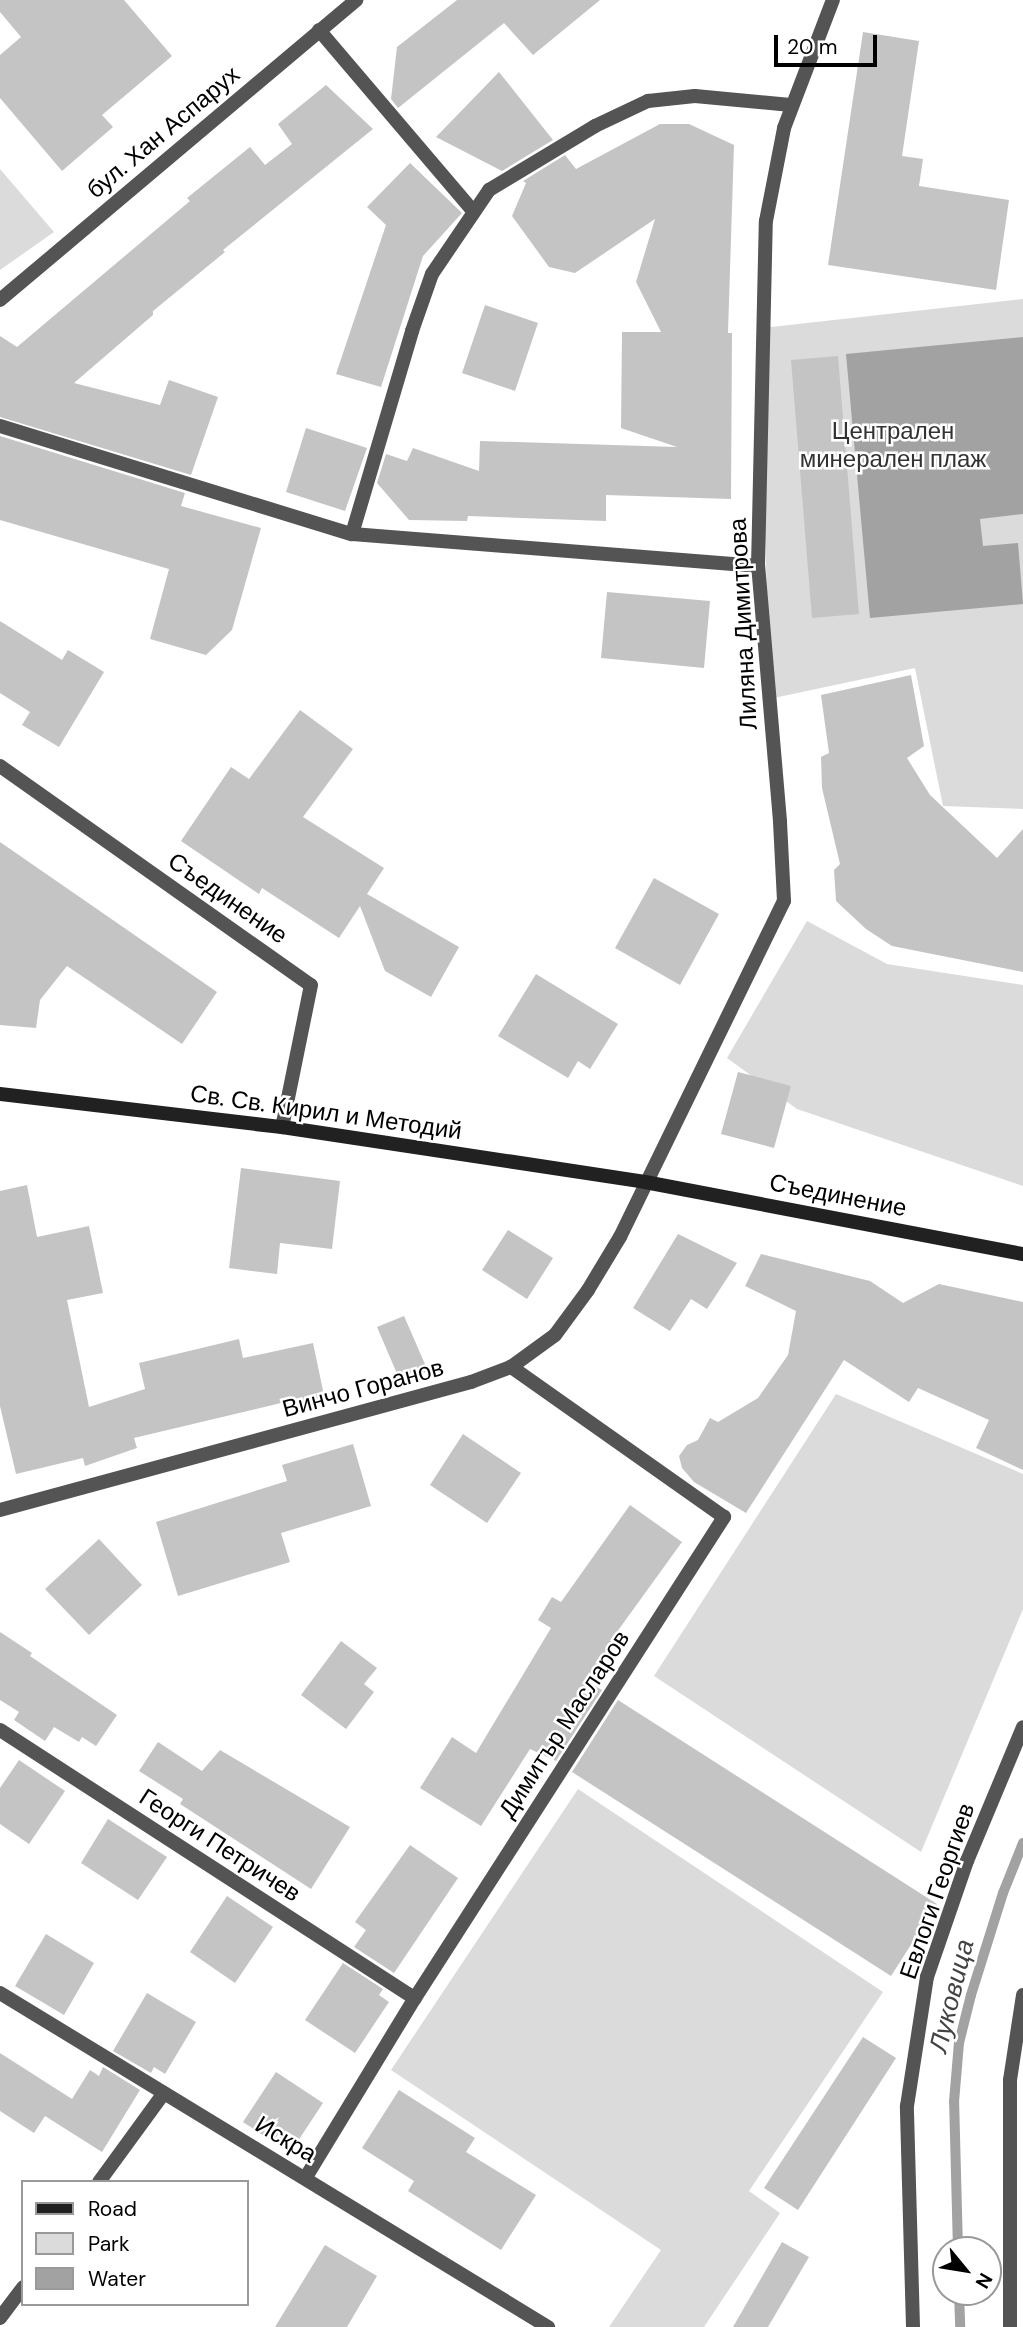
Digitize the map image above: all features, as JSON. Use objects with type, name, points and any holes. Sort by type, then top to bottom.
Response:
[{"type":"street","name":"бул. Хан Аспарух","points":[[0,300],[356,0]]},
{"type":"street","name":"Лиляна Димитрова","points":[[645,1182],[784,901],[780,821],[758,566],[766,221],[783,128],[833,0]]},
{"type":"street","points":[[319,30],[474,212]]},
{"type":"street","points":[[352,534],[412,331],[432,274],[489,190],[595,126],[648,101],[695,96],[791,105]]},
{"type":"street","points":[[0,426],[352,534],[758,566]]},
{"type":"street","name":"Съединение","points":[[0,766],[311,985],[282,1127]]},
{"type":"street","name":"Св. Св. Кирил и Методий","points":[[0,1094],[282,1127],[645,1182]]},
{"type":"street","name":"Съединение","points":[[645,1182],[1023,1254]]},
{"type":"street","name":"Винчо Горанов","points":[[0,1510],[471,1382],[511,1367],[555,1335],[588,1290],[620,1237],[645,1182]]},
{"type":"street","name":"Димитър Масларов","points":[[306,2177],[415,1998],[724,1517],[511,1367]]},
{"type":"street","name":"Евлоги Георгиев","points":[[913,2327],[907,2106],[927,1978],[967,1861],[1023,1727]]},
{"type":"street","name":"Георги Петричев","points":[[0,1730],[415,1998]]},
{"type":"street","name":"Искра","points":[[0,1993],[306,2177],[548,2327]]},
{"type":"street","points":[[1010,2327],[1010,2080],[1023,1995]]},
{"type":"street","points":[[101,2180],[164,2093]]},
{"type":"street","points":[[0,2318],[21,2290]]},
{"type":"green space","points":[[0,169],[54,232],[0,270]]},
{"type":"green space","name":"Централен минерален плаж","points":[[1023,299],[1023,809],[943,806],[915,668],[769,699],[761,328]]},
{"type":"green space","points":[[807,921],[887,964],[1023,985],[1023,1186],[797,1109],[727,1058]]},
{"type":"green space","points":[[836,1394],[1023,1474],[1023,1609],[921,1852],[654,1676]]},
{"type":"green space","points":[[578,1789],[883,1992],[749,2191],[780,2213],[704,2327],[609,2327],[661,2250],[391,2070]]},
{"type":"water","points":[[1023,337],[1023,514],[980,519],[983,546],[1018,543],[1023,604],[870,618],[846,354]]},
{"type":"building","points":[[0,0],[124,0],[172,56],[102,115],[113,127],[62,171],[0,98],[0,55],[21,37],[0,12]]},
{"type":"building","points":[[457,0],[600,0],[533,55],[504,23],[398,108],[391,99],[397,47]]},
{"type":"building","points":[[863,32],[919,41],[902,156],[923,159],[919,186],[1009,200],[996,290],[828,265]]},
{"type":"building","points":[[499,72],[553,140],[502,171],[436,137]]},
{"type":"building","points":[[326,85],[373,129],[223,250],[225,252],[153,311],[153,315],[74,383],[160,405],[169,380],[218,397],[191,475],[0,417],[0,336],[17,347],[190,201],[187,198],[250,147],[265,165],[292,144],[278,124]]},
{"type":"building","points":[[660,124],[689,124],[734,145],[728,333],[732,333],[731,499],[606,495],[606,521],[468,516],[467,521],[409,520],[377,483],[386,454],[407,461],[413,448],[479,471],[480,441],[677,447],[621,428],[622,332],[661,332],[636,282],[655,219],[575,273],[549,267],[512,216],[526,183],[523,181],[565,155],[576,169]]},
{"type":"building","points":[[410,163],[462,213],[423,256],[381,387],[336,374],[386,225],[367,207]]},
{"type":"building","points":[[485,305],[538,323],[515,391],[462,373]]},
{"type":"building","points":[[838,356],[859,614],[812,618],[791,360]]},
{"type":"building","points":[[306,428],[367,448],[345,511],[286,492]]},
{"type":"building","points":[[0,436],[185,493],[181,506],[261,528],[232,630],[206,655],[150,639],[169,569],[0,520]]},
{"type":"building","points":[[607,592],[710,601],[704,668],[601,658]]},
{"type":"building","points":[[0,621],[62,660],[68,650],[104,672],[59,747],[22,725],[30,712],[0,693]]},
{"type":"building","points":[[911,675],[924,746],[907,758],[930,795],[997,858],[1023,829],[1023,972],[892,946],[866,929],[836,901],[834,870],[840,864],[822,788],[821,757],[829,753],[821,695]]},
{"type":"building","points":[[300,710],[353,749],[303,817],[384,868],[367,894],[459,947],[431,997],[385,971],[360,906],[339,938],[262,888],[259,894],[181,841],[231,767],[249,779]]},
{"type":"building","points":[[0,842],[217,992],[182,1044],[67,966],[40,1000],[36,1028],[0,1025]]},
{"type":"building","points":[[654,878],[719,914],[680,985],[615,948]]},
{"type":"building","points":[[536,974],[618,1024],[590,1069],[578,1061],[568,1078],[498,1036]]},
{"type":"building","points":[[738,1072],[791,1086],[774,1148],[721,1134]]},
{"type":"building","points":[[241,1168],[340,1181],[332,1249],[280,1243],[277,1274],[229,1268]]},
{"type":"building","points":[[27,1185],[37,1237],[89,1226],[103,1293],[67,1300],[89,1407],[145,1389],[139,1363],[239,1339],[243,1358],[313,1343],[325,1400],[283,1409],[281,1403],[134,1438],[137,1448],[85,1466],[83,1458],[16,1474],[0,1406],[0,1191]]},
{"type":"building","points":[[508,1230],[553,1258],[527,1299],[482,1270]]},
{"type":"building","points":[[678,1234],[737,1263],[707,1309],[691,1299],[670,1331],[633,1308]]},
{"type":"building","points":[[761,1254],[870,1281],[903,1303],[939,1284],[1023,1302],[1023,1470],[976,1448],[989,1420],[918,1388],[909,1402],[844,1360],[746,1513],[694,1482],[682,1468],[679,1456],[687,1445],[698,1440],[710,1418],[718,1422],[758,1398],[788,1355],[796,1311],[745,1286]]},
{"type":"building","points":[[404,1316],[428,1371],[401,1383],[377,1327]]},
{"type":"building","points":[[463,1434],[521,1473],[487,1523],[430,1485]]},
{"type":"building","points":[[353,1444],[371,1506],[281,1533],[290,1562],[178,1596],[156,1522],[287,1481],[282,1465]]},
{"type":"building","points":[[630,1505],[682,1542],[614,1636],[618,1638],[590,1683],[602,1690],[556,1761],[530,1749],[481,1826],[420,1788],[452,1737],[476,1753],[551,1628],[538,1620],[552,1597],[561,1602]]},
{"type":"building","points":[[99,1539],[142,1585],[89,1635],[45,1589]]},
{"type":"building","points":[[0,1632],[32,1653],[30,1656],[117,1715],[96,1746],[82,1737],[79,1742],[54,1727],[45,1741],[14,1720],[19,1712],[0,1700]]},
{"type":"building","points":[[341,1641],[377,1668],[364,1684],[374,1692],[346,1729],[301,1695]]},
{"type":"building","points":[[618,1700],[937,1904],[891,1976],[572,1772]]},
{"type":"building","points":[[158,1742],[202,1771],[220,1750],[350,1827],[311,1889],[180,1804],[183,1799],[139,1771]]},
{"type":"building","points":[[19,1760],[65,1791],[29,1844],[0,1824],[0,1788]]},
{"type":"building","points":[[108,1819],[167,1857],[138,1900],[81,1863]]},
{"type":"building","points":[[410,1845],[458,1878],[394,1973],[354,1947],[366,1930],[355,1922]]},
{"type":"building","points":[[227,1896],[273,1927],[235,1983],[190,1952]]},
{"type":"building","points":[[46,1934],[94,1963],[64,2015],[15,1986]]},
{"type":"building","points":[[343,1963],[383,1989],[379,1995],[389,2002],[355,2053],[305,2020]]},
{"type":"building","points":[[147,1993],[196,2022],[165,2074],[154,2067],[151,2073],[113,2051]]},
{"type":"building","points":[[863,2037],[896,2058],[798,2210],[764,2188]]},
{"type":"building","points":[[0,2053],[72,2099],[90,2070],[99,2076],[103,2067],[140,2090],[102,2152],[45,2116],[34,2133],[0,2111]]},
{"type":"building","points":[[276,2072],[323,2103],[290,2153],[243,2122]]},
{"type":"building","points":[[399,2090],[475,2138],[466,2152],[536,2195],[501,2250],[408,2191],[414,2181],[362,2148]]},
{"type":"building","points":[[782,2242],[809,2257],[768,2327],[733,2327]]},
{"type":"building","points":[[325,2245],[377,2276],[347,2327],[275,2327]]},
{"type":"waterway","name":"Луковица","points":[[958,2236],[954,2102],[959,2043],[1003,1893],[1023,1843]]},
{"type":"waterway","name":"Луковица","points":[[959,2306],[960,2327]]}]
